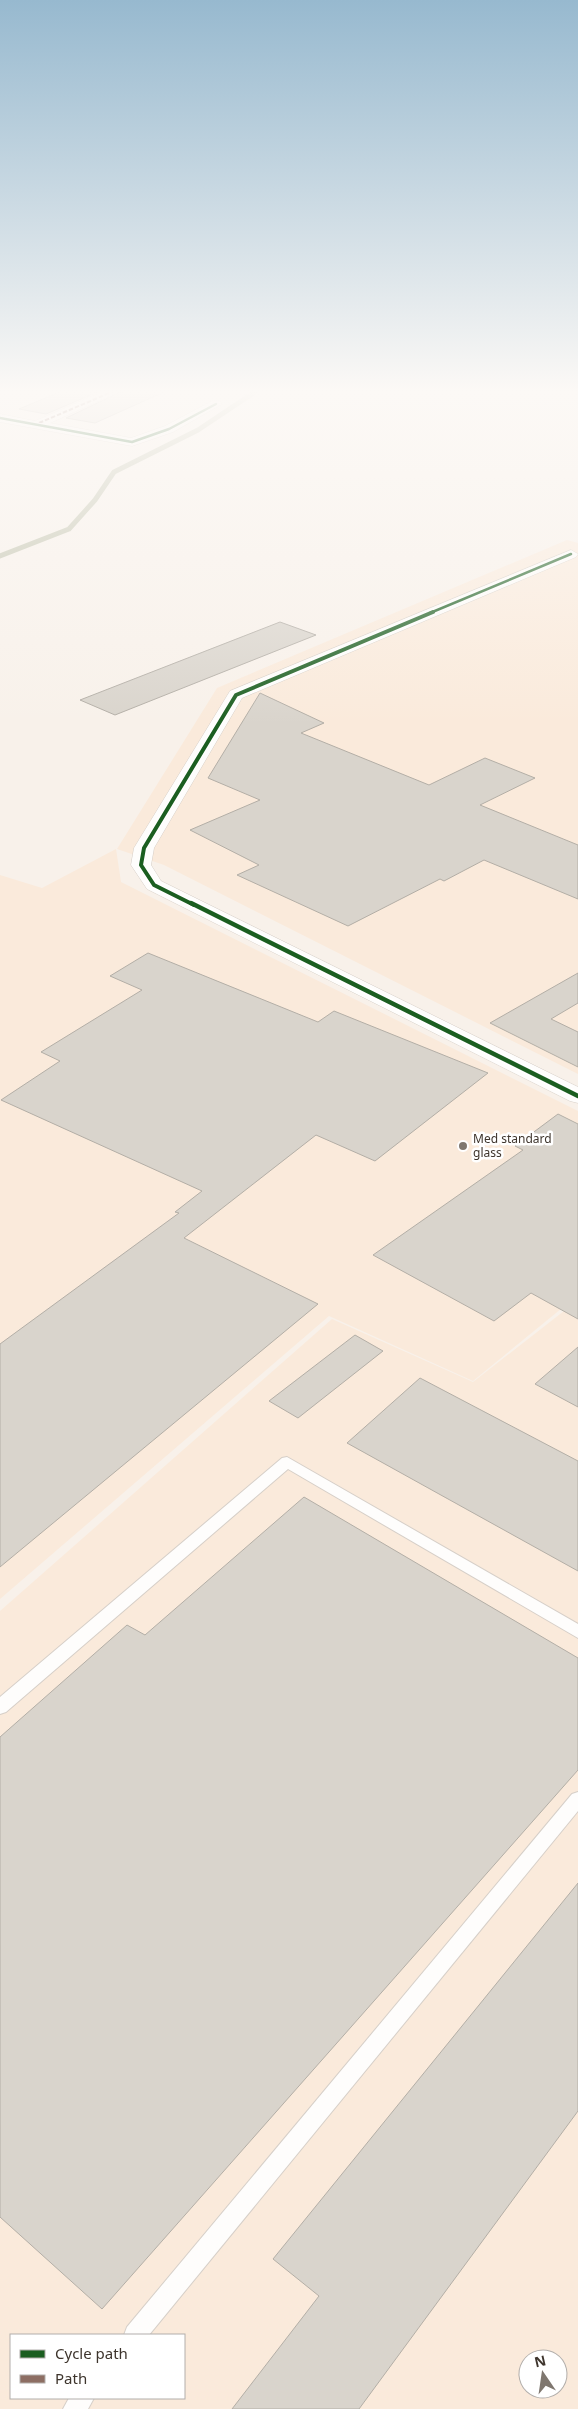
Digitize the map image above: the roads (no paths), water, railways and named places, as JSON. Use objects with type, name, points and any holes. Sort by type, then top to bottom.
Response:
[{"type":"street","points":[[574,556],[236,695],[144,848],[142,865],[154,885],[578,1096]]},
{"type":"lane","points":[[0,1707],[287,1462],[578,1632]]},
{"type":"lane","points":[[136,2334],[578,1799]]},
{"type":"lane","points":[[74,2409],[82,2399]]},
{"type":"waterway","points":[[0,556],[69,529],[95,500]]},
{"type":"place","name":"Med standard glass","points":[[463,1146]]}]
